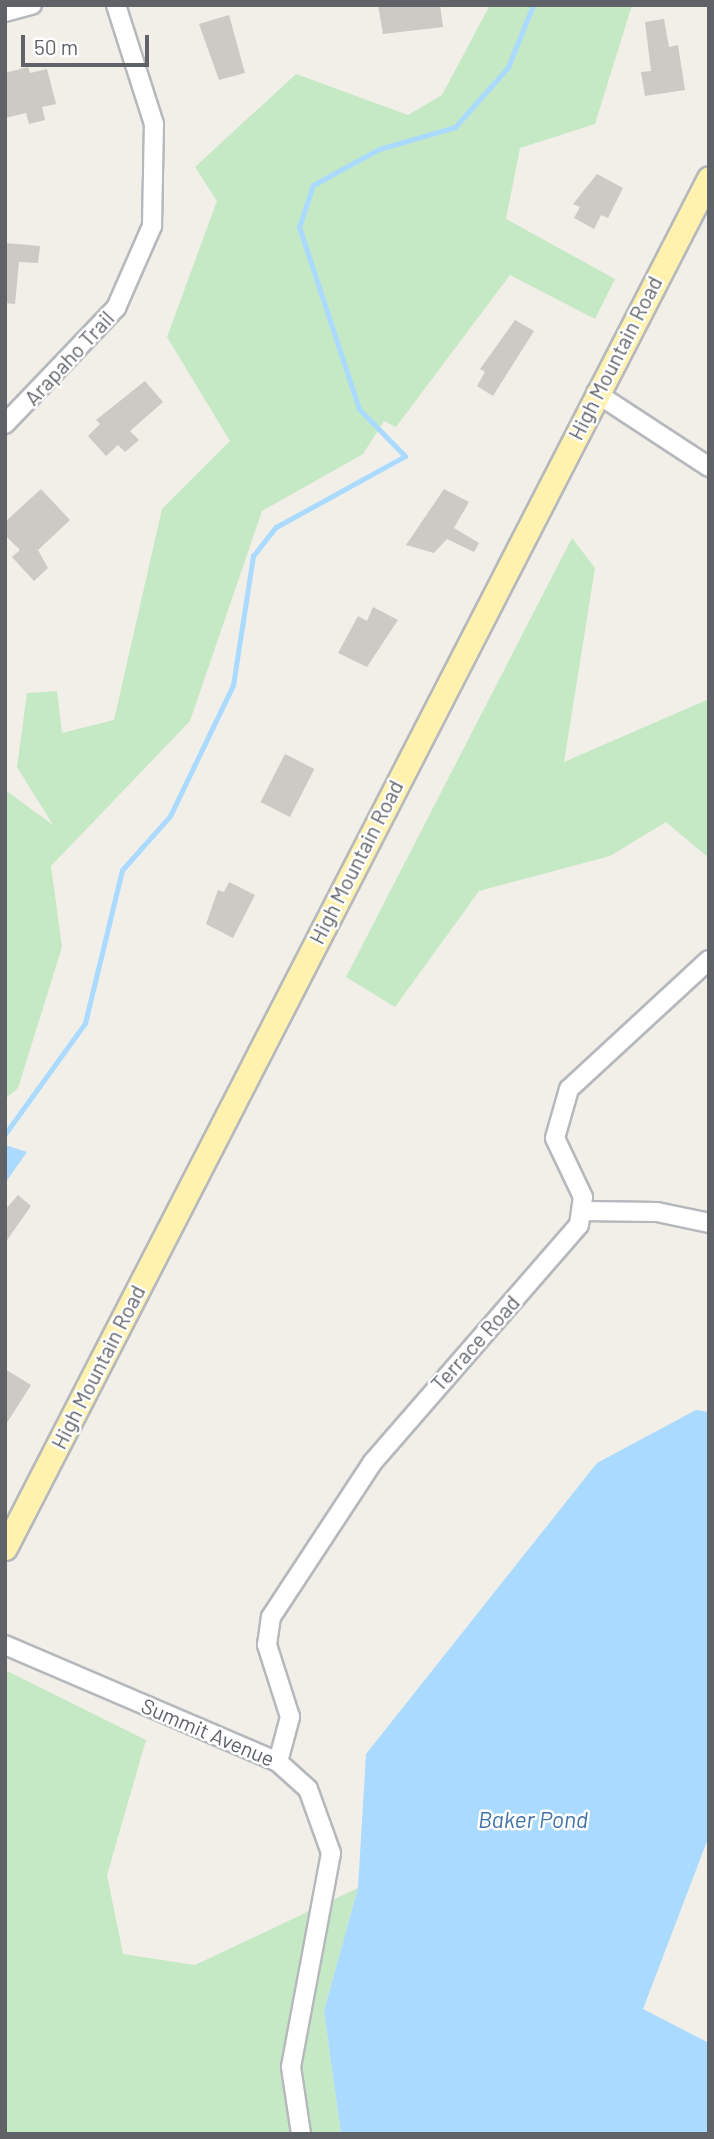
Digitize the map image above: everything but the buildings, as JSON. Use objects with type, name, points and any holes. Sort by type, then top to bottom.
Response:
[{"type":"main road","name":"High Mountain Road","points":[[5,1548],[596,393],[709,178]]},
{"type":"street","points":[[5,12],[32,5]]},
{"type":"street","name":"Arapaho Trail","points":[[5,424],[116,308],[152,226],[154,124],[116,5]]},
{"type":"street","points":[[596,393],[709,467]]},
{"type":"street","points":[[709,960],[624,1035],[560,1104],[555,1138],[583,1211],[657,1212],[709,1223]]},
{"type":"street","name":"Terrace Road","points":[[278,1762],[290,1717],[267,1645],[271,1616],[372,1463],[571,1238],[583,1211]]},
{"type":"street","name":"Summit Avenue","points":[[5,1645],[278,1762],[321,1809],[331,1853],[291,2067],[301,2134]]},
{"type":"green space","points":[[490,5],[632,5],[595,124],[520,148],[506,219],[615,279],[595,319],[510,275],[396,427],[384,421],[363,454],[262,511],[190,721],[51,866],[62,947],[18,1088],[5,1099],[5,790],[53,825],[17,767],[27,693],[57,691],[62,733],[114,720],[162,509],[230,441],[167,337],[217,201],[195,167],[296,74],[408,115],[442,95]]},
{"type":"green space","points":[[572,538],[595,568],[564,762],[709,699],[709,858],[666,822],[610,856],[479,891],[395,1007],[346,977]]},
{"type":"green space","points":[[5,1670],[146,1740],[107,1875],[123,1954],[195,1965],[358,1888],[324,2011],[341,2134],[5,2134]]},
{"type":"water","points":[[5,1145],[27,1152],[5,1183]]},
{"type":"water","name":"Baker Pond","points":[[696,1410],[709,1412],[709,1836],[643,2009],[709,2043],[709,2134],[341,2134],[324,2011],[358,1888],[366,1754],[597,1463]]},
{"type":"waterway","points":[[5,1134],[85,1023],[122,870],[170,816],[233,685],[253,556],[276,527],[405,456],[359,409],[299,227],[313,185],[379,149],[455,127],[508,67],[533,5]]}]
